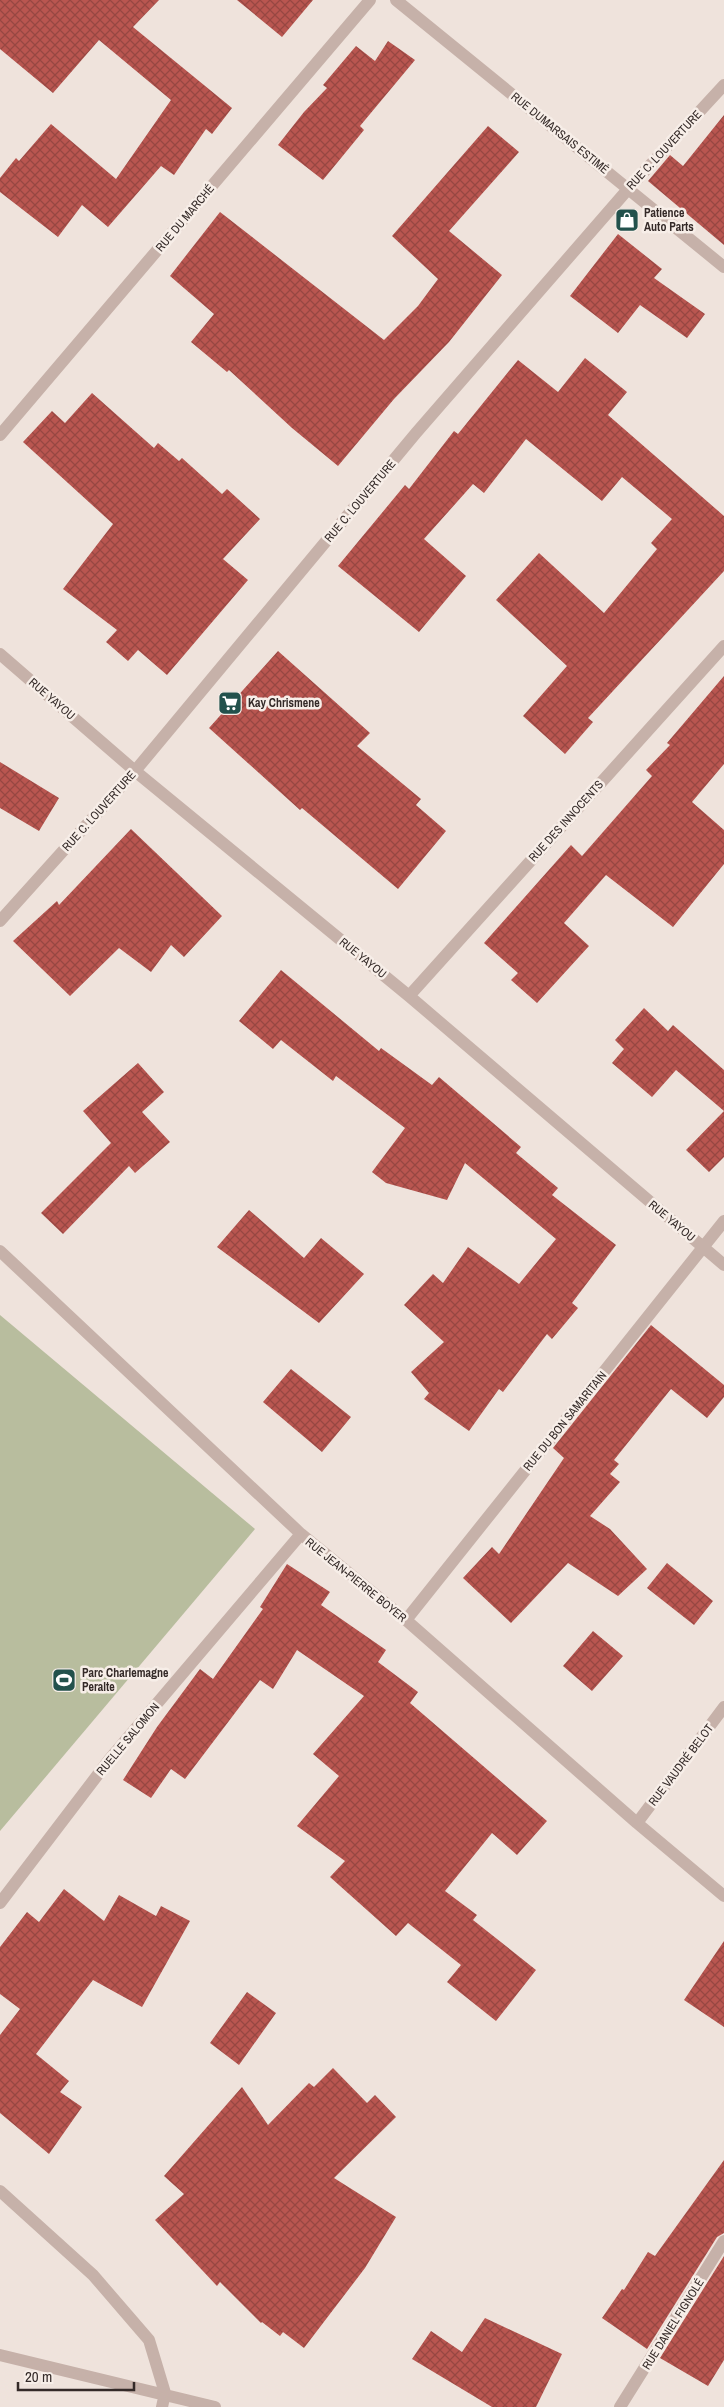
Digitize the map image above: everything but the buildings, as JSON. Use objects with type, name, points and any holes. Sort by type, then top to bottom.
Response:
[{"type":"street","name":"RUE DU MARCHÉ","points":[[0,435],[370,0]]},
{"type":"street","name":"RUE DUMARSAIS ESTIMÉ","points":[[396,0],[724,267]]},
{"type":"street","name":"RUE C. LOUVERTURE","points":[[0,921],[135,771],[416,433],[629,188],[724,86]]},
{"type":"street","name":"RUE DES INNOCENTS","points":[[409,996],[724,646]]},
{"type":"street","name":"RUE YAYOU","points":[[0,654],[135,771],[409,996],[724,1265]]},
{"type":"street","name":"RUE DU BON SAMARITAIN","points":[[406,1620],[724,1221]]},
{"type":"street","name":"RUE JEAN-PIERRE BOYER","points":[[0,1251],[301,1534],[406,1620],[637,1823],[724,1896]]},
{"type":"street","name":"RUELLE SALOMON","points":[[0,1903],[109,1760],[301,1534]]},
{"type":"street","name":"RUE VAUDRÉ BELOT","points":[[637,1823],[724,1707]]},
{"type":"street","points":[[0,2191],[93,2276],[149,2340],[164,2393],[162,2407]]},
{"type":"street","name":"RUE DANIEL FIGNOLÉ","points":[[620,2407],[724,2241]]},
{"type":"street","points":[[0,2355],[164,2393],[215,2407]]},
{"type":"green space","name":"Parc Charlemagne Peralte","points":[[0,1315],[255,1529],[0,1831]]},
{"type":"place","name":"Patience Auto Parts","points":[[627,220]]},
{"type":"place","name":"Kay Chrismene","points":[[230,703]]},
{"type":"place","name":"Parc Charlemagne Peralte","points":[[64,1680]]}]
